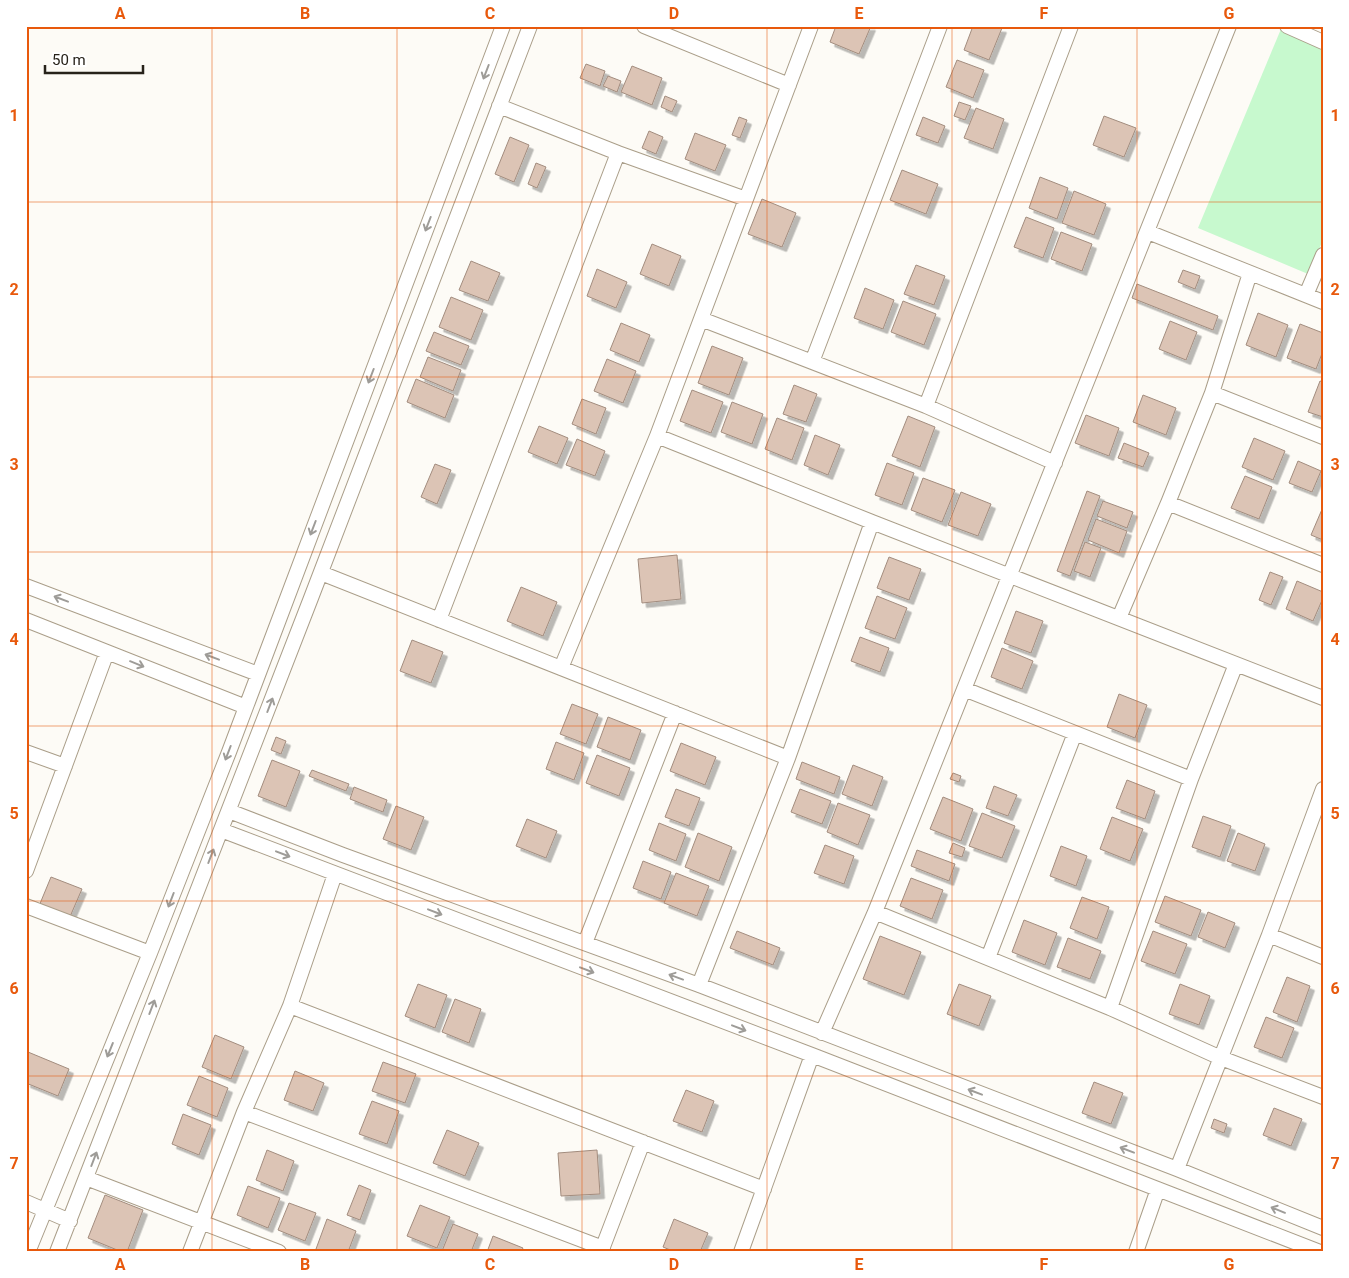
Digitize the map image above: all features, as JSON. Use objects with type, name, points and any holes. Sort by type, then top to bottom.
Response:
[{"type":"street","points":[[28,1252],[150,953],[246,707],[503,26]]},
{"type":"street","points":[[57,1252],[321,573],[530,26]]},
{"type":"street","points":[[644,26],[663,30],[789,85]]},
{"type":"street","points":[[561,668],[657,436],[811,26]]},
{"type":"street","points":[[812,362],[940,26]]},
{"type":"street","points":[[926,406],[1071,26]]},
{"type":"street","points":[[822,1033],[874,912],[1229,26]]},
{"type":"street","points":[[1287,26],[1323,42]]},
{"type":"street","points":[[499,106],[618,153],[746,199]]},
{"type":"street","points":[[439,620],[618,153]]},
{"type":"street","points":[[1148,232],[1323,302]]},
{"type":"street","points":[[1306,295],[1323,255]]},
{"type":"street","points":[[1119,618],[1212,393],[1250,273]]},
{"type":"street","points":[[701,319],[926,406],[1055,463]]},
{"type":"street","points":[[1212,393],[1323,436]]},
{"type":"street","points":[[657,436],[1323,698]]},
{"type":"street","points":[[1168,503],[1323,565]]},
{"type":"street","points":[[699,985],[788,758],[872,522]]},
{"type":"street","points":[[321,573],[788,758]]},
{"type":"street","points":[[26,586],[258,674]]},
{"type":"street","points":[[26,620],[246,707]]},
{"type":"street","points":[[26,871],[108,652]]},
{"type":"street","points":[[1110,1008],[1191,779],[1236,664]]},
{"type":"street","points":[[964,689],[1191,779]]},
{"type":"street","points":[[585,943],[675,714]]},
{"type":"street","points":[[988,958],[1075,733]]},
{"type":"street","points":[[26,752],[65,766]]},
{"type":"street","points":[[1177,1169],[1269,935],[1323,789]]},
{"type":"street","points":[[229,811],[343,855],[699,985],[1177,1169],[1323,1228]]},
{"type":"street","points":[[221,830],[1320,1252]]},
{"type":"street","points":[[190,1252],[244,1112],[290,1006],[335,874]]},
{"type":"street","points":[[26,906],[150,953]]},
{"type":"street","points":[[874,912],[1110,1008],[1221,1058],[1323,1097]]},
{"type":"street","points":[[1269,935],[1323,957]]},
{"type":"street","points":[[290,1006],[764,1189]]},
{"type":"street","points":[[741,1252],[812,1056]]},
{"type":"street","points":[[244,1112],[602,1250],[643,1142]]},
{"type":"street","points":[[86,1178],[279,1252]]},
{"type":"street","points":[[1136,1252],[1158,1189]]},
{"type":"street","points":[[26,1202],[70,1221]]},
{"type":"green space","points":[[1281,29],[1323,46],[1323,240],[1308,274],[1198,228]]},
{"type":"building","points":[[836,26],[871,26],[859,54],[830,42]]},
{"type":"building","points":[[973,26],[1002,28],[989,60],[964,50]]},
{"type":"building","points":[[957,60],[984,70],[973,98],[946,87]]},
{"type":"building","points":[[586,64],[605,71],[600,86],[580,78]]},
{"type":"building","points":[[632,66],[662,78],[652,105],[621,92]]},
{"type":"building","points":[[608,76],[621,81],[617,92],[603,86]]},
{"type":"building","points":[[665,96],[677,101],[672,112],[661,107]]},
{"type":"building","points":[[959,102],[971,106],[965,120],[954,116]]},
{"type":"building","points":[[976,108],[1004,119],[993,149],[964,138]]},
{"type":"building","points":[[1104,116],[1136,128],[1124,157],[1093,145]]},
{"type":"building","points":[[739,117],[747,120],[740,138],[732,135]]},
{"type":"building","points":[[923,117],[945,126],[938,143],[916,135]]},
{"type":"building","points":[[649,131],[663,137],[656,154],[642,148]]},
{"type":"building","points":[[695,133],[726,145],[715,171],[685,159]]},
{"type":"building","points":[[510,137],[529,145],[514,182],[495,174]]},
{"type":"building","points":[[536,163],[546,167],[537,188],[528,184]]},
{"type":"building","points":[[902,170],[938,184],[926,214],[890,200]]},
{"type":"building","points":[[1040,177],[1068,188],[1057,219],[1029,208]]},
{"type":"building","points":[[1074,191],[1106,204],[1094,235],[1062,223]]},
{"type":"building","points":[[762,199],[796,213],[782,247],[748,234]]},
{"type":"building","points":[[1026,217],[1054,228],[1043,258],[1014,247]]},
{"type":"building","points":[[1061,232],[1092,244],[1082,271],[1051,259]]},
{"type":"building","points":[[652,244],[681,256],[669,286],[640,274]]},
{"type":"building","points":[[471,261],[500,273],[488,301],[459,290]]},
{"type":"building","points":[[916,265],[945,276],[934,305],[904,294]]},
{"type":"building","points":[[597,269],[627,282],[616,308],[587,296]]},
{"type":"building","points":[[1183,270],[1200,276],[1195,289],[1178,282]]},
{"type":"building","points":[[1137,284],[1218,316],[1213,330],[1132,298]]},
{"type":"building","points":[[865,288],[894,300],[883,329],[854,318]]},
{"type":"building","points":[[451,297],[483,310],[471,340],[439,327]]},
{"type":"building","points":[[903,301],[936,314],[924,345],[891,332]]},
{"type":"building","points":[[1258,313],[1288,325],[1276,357],[1246,345]]},
{"type":"building","points":[[1170,321],[1197,332],[1186,360],[1159,349]]},
{"type":"building","points":[[621,323],[650,335],[639,362],[610,350]]},
{"type":"building","points":[[1300,324],[1323,333],[1323,351],[1316,369],[1287,358]]},
{"type":"building","points":[[434,332],[469,346],[461,365],[426,351]]},
{"type":"building","points":[[712,346],[743,358],[729,395],[698,383]]},
{"type":"building","points":[[428,357],[461,370],[453,391],[420,377]]},
{"type":"building","points":[[607,359],[636,371],[623,403],[594,391]]},
{"type":"building","points":[[416,379],[454,395],[445,418],[407,402]]},
{"type":"building","points":[[1320,381],[1323,382],[1323,417],[1308,412]]},
{"type":"building","points":[[794,385],[817,394],[806,422],[783,414]]},
{"type":"building","points":[[692,390],[723,402],[711,433],[680,421]]},
{"type":"building","points":[[1143,395],[1176,408],[1166,435],[1133,422]]},
{"type":"building","points":[[582,399],[606,408],[596,434],[572,424]]},
{"type":"building","points":[[732,402],[763,414],[752,444],[721,432]]},
{"type":"building","points":[[1086,415],[1119,428],[1109,456],[1075,443]]},
{"type":"building","points":[[908,416],[935,427],[920,467],[892,456]]},
{"type":"building","points":[[777,418],[804,428],[792,460],[765,449]]},
{"type":"building","points":[[539,426],[568,438],[557,464],[528,452]]},
{"type":"building","points":[[815,435],[840,445],[828,475],[804,465]]},
{"type":"building","points":[[1254,438],[1285,451],[1273,480],[1242,467]]},
{"type":"building","points":[[577,439],[605,451],[595,476],[566,465]]},
{"type":"building","points":[[1124,443],[1149,453],[1143,467],[1118,458]]},
{"type":"building","points":[[1298,461],[1321,471],[1312,492],[1289,483]]},
{"type":"building","points":[[887,463],[914,473],[902,505],[875,495]]},
{"type":"building","points":[[435,464],[451,470],[437,504],[421,497]]},
{"type":"building","points":[[1245,476],[1272,487],[1259,519],[1231,508]]},
{"type":"building","points":[[923,478],[955,490],[942,522],[911,510]]},
{"type":"building","points":[[1087,491],[1100,496],[1070,576],[1057,571]]},
{"type":"building","points":[[961,492],[991,504],[978,536],[948,525]]},
{"type":"building","points":[[1103,501],[1133,512],[1127,528],[1097,516]]},
{"type":"building","points":[[1323,507],[1323,540],[1311,535]]},
{"type":"building","points":[[1096,519],[1127,531],[1119,553],[1088,540]]},
{"type":"building","points":[[1085,542],[1101,548],[1090,577],[1074,571]]},
{"type":"building","points":[[677,555],[681,599],[642,603],[638,559]]},
{"type":"building","points":[[889,557],[921,569],[909,600],[877,588]]},
{"type":"building","points":[[1270,572],[1283,577],[1271,605],[1259,600]]},
{"type":"building","points":[[1297,581],[1323,592],[1323,598],[1313,621],[1286,609]]},
{"type":"building","points":[[521,587],[557,602],[543,636],[507,621]]},
{"type":"building","points":[[877,596],[907,608],[895,639],[865,628]]},
{"type":"building","points":[[1016,611],[1043,621],[1031,653],[1004,643]]},
{"type":"building","points":[[860,637],[889,648],[880,672],[851,661]]},
{"type":"building","points":[[412,640],[443,652],[431,683],[400,671]]},
{"type":"building","points":[[1002,648],[1033,661],[1022,689],[991,677]]},
{"type":"building","points":[[1119,694],[1147,705],[1135,738],[1107,727]]},
{"type":"building","points":[[572,704],[598,714],[586,744],[560,734]]},
{"type":"building","points":[[608,717],[641,730],[630,760],[597,747]]},
{"type":"building","points":[[276,737],[286,741],[281,754],[271,750]]},
{"type":"building","points":[[556,742],[584,753],[574,780],[546,769]]},
{"type":"building","points":[[681,743],[716,757],[705,785],[670,771]]},
{"type":"building","points":[[597,755],[630,768],[619,796],[586,783]]},
{"type":"building","points":[[272,760],[300,771],[286,807],[258,796]]},
{"type":"building","points":[[802,762],[840,777],[834,794],[796,779]]},
{"type":"building","points":[[853,765],[883,777],[872,806],[842,794]]},
{"type":"building","points":[[312,770],[349,784],[346,791],[309,776]]},
{"type":"building","points":[[953,773],[961,776],[959,782],[950,779]]},
{"type":"building","points":[[1127,780],[1155,791],[1145,819],[1116,808]]},
{"type":"building","points":[[994,786],[1017,795],[1008,816],[986,808]]},
{"type":"building","points":[[354,787],[387,800],[383,812],[350,799]]},
{"type":"building","points":[[676,789],[700,798],[689,826],[665,817]]},
{"type":"building","points":[[800,789],[831,801],[822,824],[791,812]]},
{"type":"building","points":[[943,797],[973,809],[961,841],[930,829]]},
{"type":"building","points":[[838,803],[870,815],[858,845],[827,832]]},
{"type":"building","points":[[396,806],[424,817],[411,850],[383,839]]},
{"type":"building","points":[[982,813],[1015,826],[1002,858],[969,846]]},
{"type":"building","points":[[1203,816],[1231,826],[1220,857],[1192,847]]},
{"type":"building","points":[[1112,817],[1143,829],[1130,861],[1100,849]]},
{"type":"building","points":[[527,819],[557,831],[546,858],[516,846]]},
{"type":"building","points":[[659,823],[686,834],[676,861],[649,850]]},
{"type":"building","points":[[698,833],[732,847],[719,881],[685,867]]},
{"type":"building","points":[[1238,833],[1265,844],[1255,871],[1227,861]]},
{"type":"building","points":[[953,843],[965,848],[962,857],[949,853]]},
{"type":"building","points":[[825,845],[854,856],[844,884],[814,873]]},
{"type":"building","points":[[1061,846],[1087,856],[1076,886],[1050,876]]},
{"type":"building","points":[[917,850],[955,864],[949,881],[911,866]]},
{"type":"building","points":[[643,861],[671,872],[661,899],[633,888]]},
{"type":"building","points":[[676,873],[709,886],[697,916],[664,903]]},
{"type":"building","points":[[51,877],[82,889],[69,919],[39,906]]},
{"type":"building","points":[[911,878],[943,890],[932,919],[900,906]]},
{"type":"building","points":[[1165,896],[1201,910],[1191,936],[1155,922]]},
{"type":"building","points":[[1082,897],[1109,907],[1097,939],[1070,928]]},
{"type":"building","points":[[1208,912],[1235,923],[1225,948],[1198,937]]},
{"type":"building","points":[[1024,920],[1057,933],[1045,965],[1012,952]]},
{"type":"building","points":[[737,931],[780,948],[773,965],[730,948]]},
{"type":"building","points":[[1153,931],[1187,944],[1175,974],[1141,961]]},
{"type":"building","points":[[880,936],[921,952],[904,995],[863,979]]},
{"type":"building","points":[[1068,938],[1101,951],[1090,979],[1057,967]]},
{"type":"building","points":[[1287,977],[1310,986],[1297,1022],[1273,1012]]},
{"type":"building","points":[[418,984],[447,995],[435,1028],[405,1016]]},
{"type":"building","points":[[959,984],[991,996],[979,1026],[947,1014]]},
{"type":"building","points":[[1180,984],[1210,996],[1199,1025],[1169,1014]]},
{"type":"building","points":[[455,999],[481,1009],[469,1043],[442,1032]]},
{"type":"building","points":[[1266,1017],[1294,1028],[1282,1058],[1254,1047]]},
{"type":"building","points":[[215,1035],[244,1047],[231,1079],[202,1067]]},
{"type":"building","points":[[28,1052],[69,1069],[58,1096],[26,1083]]},
{"type":"building","points":[[383,1062],[416,1074],[405,1103],[372,1091]]},
{"type":"building","points":[[295,1071],[324,1083],[313,1111],[284,1100]]},
{"type":"building","points":[[199,1076],[228,1088],[217,1117],[187,1105]]},
{"type":"building","points":[[1094,1082],[1123,1093],[1111,1124],[1082,1113]]},
{"type":"building","points":[[686,1090],[714,1101],[702,1132],[673,1121]]},
{"type":"building","points":[[372,1101],[399,1111],[387,1144],[359,1134]]},
{"type":"building","points":[[1274,1108],[1302,1119],[1291,1146],[1263,1135]]},
{"type":"building","points":[[183,1114],[211,1125],[199,1155],[172,1144]]},
{"type":"building","points":[[1214,1119],[1227,1124],[1224,1133],[1211,1128]]},
{"type":"building","points":[[447,1130],[479,1143],[465,1176],[433,1163]]},
{"type":"building","points":[[267,1150],[294,1161],[283,1191],[256,1180]]},
{"type":"building","points":[[597,1150],[600,1194],[561,1196],[558,1153]]},
{"type":"building","points":[[359,1185],[371,1190],[360,1220],[347,1215]]},
{"type":"building","points":[[248,1186],[280,1198],[268,1228],[237,1215]]},
{"type":"building","points":[[105,1195],[143,1210],[127,1252],[122,1252],[88,1238]]},
{"type":"building","points":[[289,1203],[316,1213],[305,1241],[278,1230]]},
{"type":"building","points":[[420,1205],[450,1217],[437,1248],[407,1236]]},
{"type":"building","points":[[327,1219],[356,1231],[348,1252],[321,1252],[316,1249]]},
{"type":"building","points":[[674,1219],[708,1233],[700,1252],[675,1252],[663,1247]]},
{"type":"building","points":[[453,1224],[478,1234],[471,1252],[442,1251]]},
{"type":"building","points":[[493,1236],[523,1248],[521,1252],[487,1252]]}]
